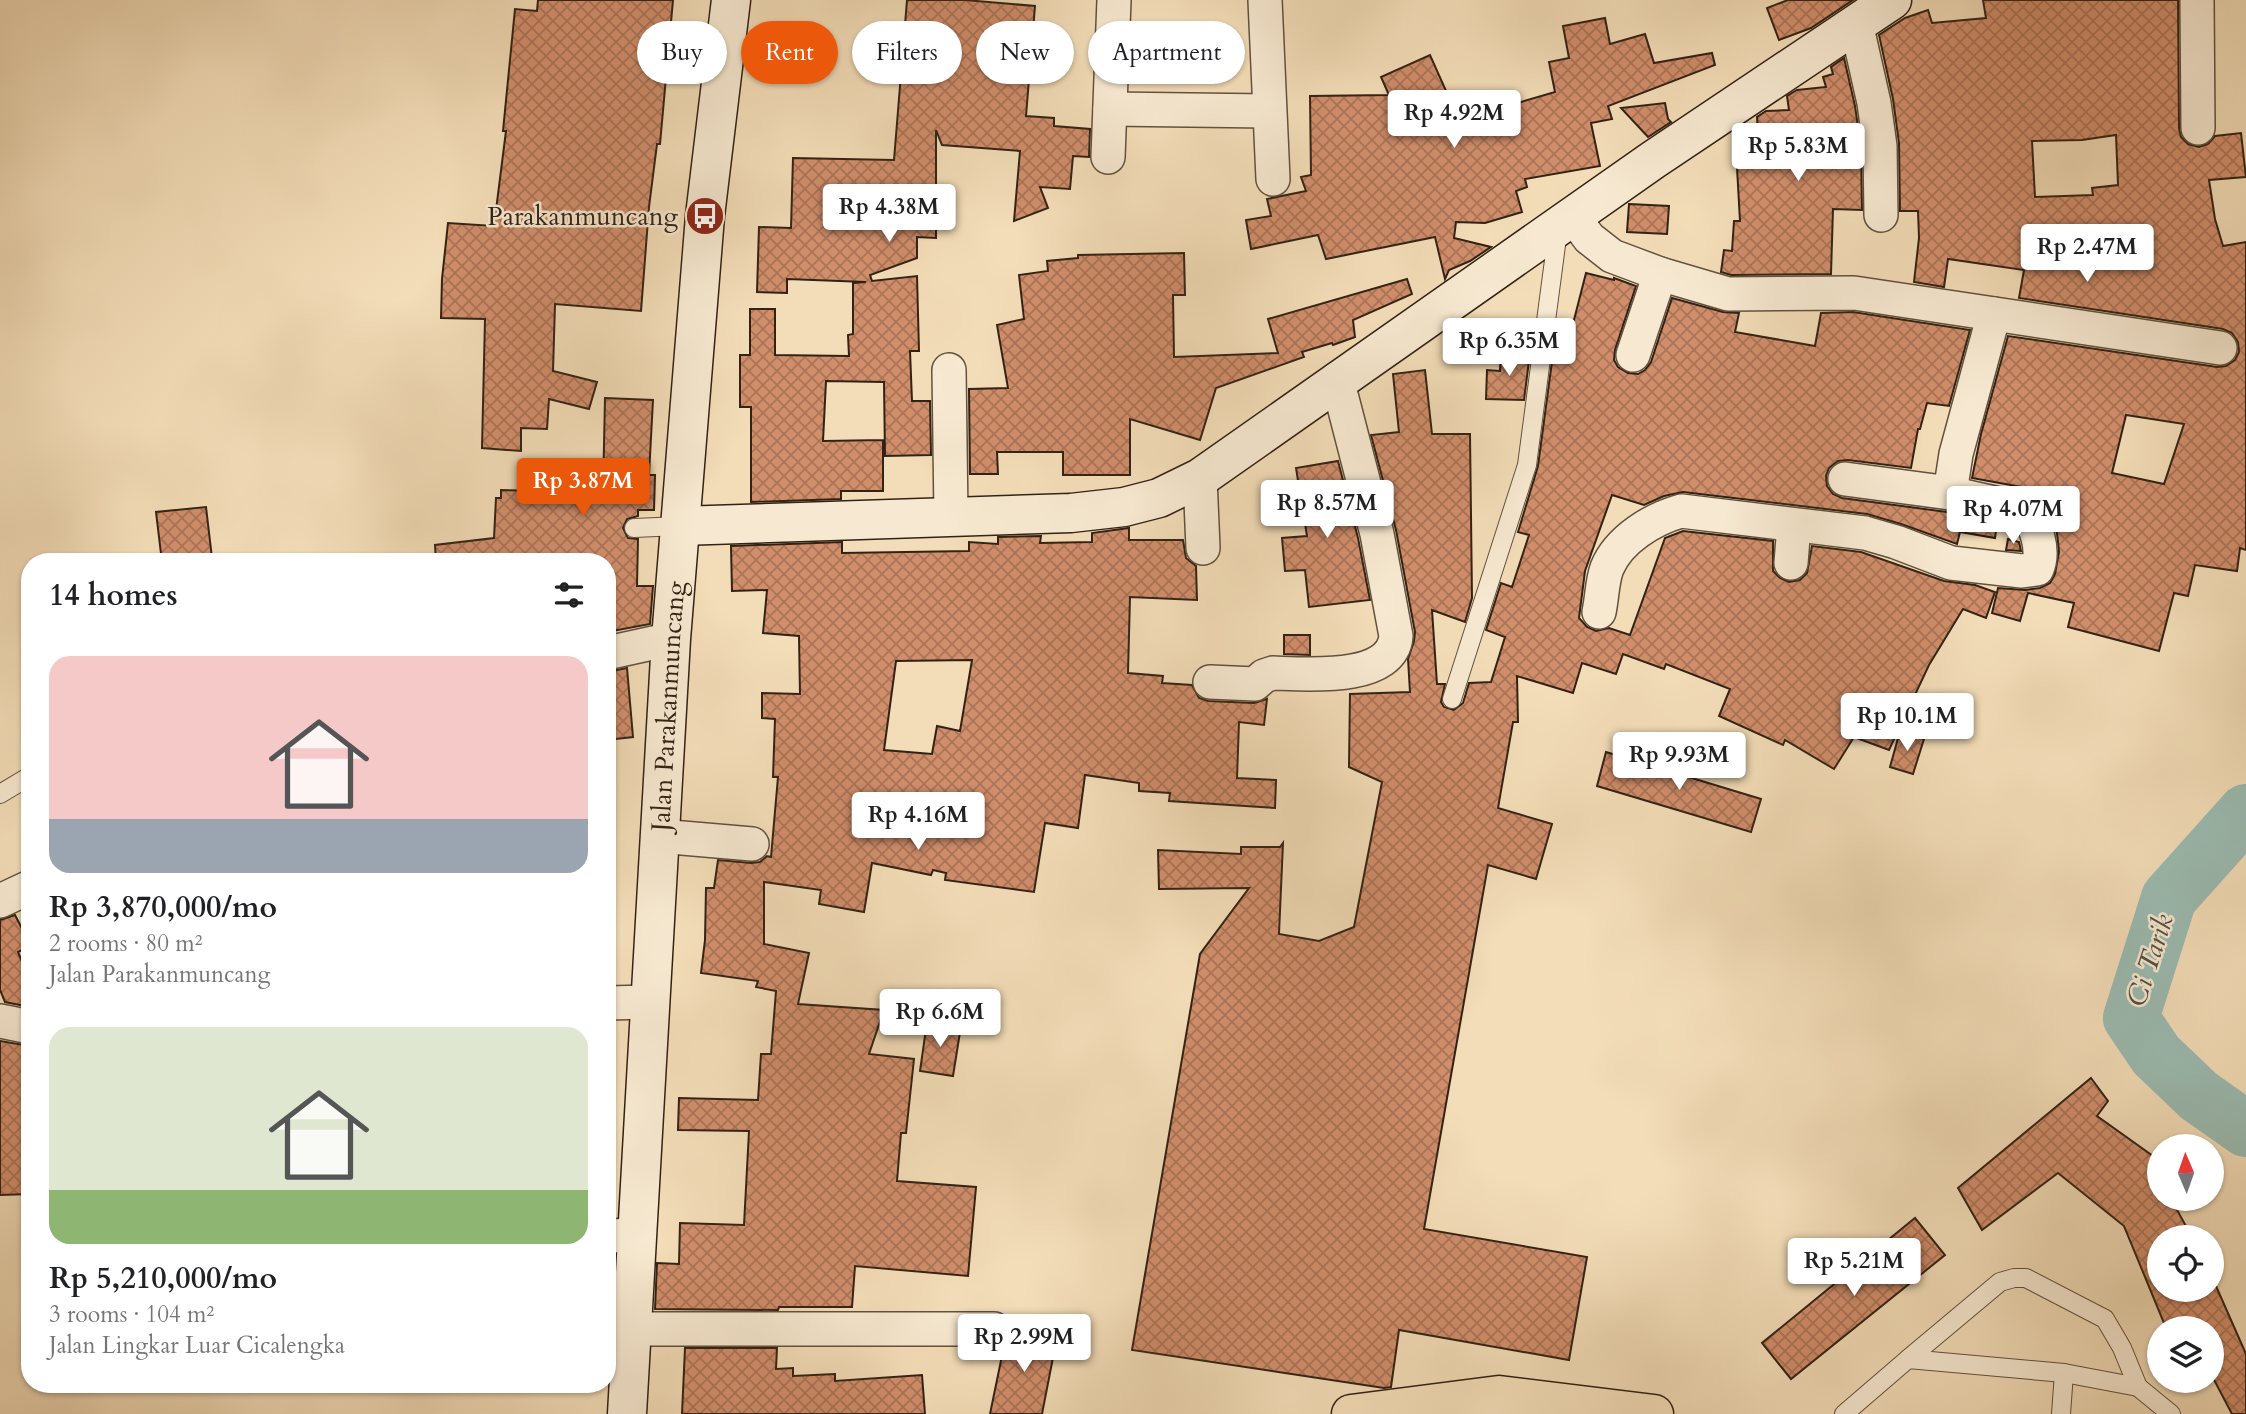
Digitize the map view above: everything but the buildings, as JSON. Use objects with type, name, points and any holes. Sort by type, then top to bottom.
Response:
[{"type":"highway","points":[[1351,1414],[1499,1395],[1572,1408],[1654,1414]]},
{"type":"main road","name":"Jalan Parakanmuncang","points":[[627,1414],[632,1329],[622,1235],[649,1002],[671,639],[705,216],[731,0]]},
{"type":"main road","points":[[680,526],[1071,513],[1124,507],[1158,498],[1200,478],[1337,379],[1892,0]]},
{"type":"street","points":[[1108,157],[1114,0]]},
{"type":"street","points":[[1265,0],[1273,179]]},
{"type":"street","points":[[2197,0],[2198,128]]},
{"type":"street","points":[[1856,23],[1874,103],[1880,146],[1881,215]]},
{"type":"street","points":[[1110,109],[1269,111]]},
{"type":"street","points":[[1566,221],[1612,256],[1660,274],[1728,294],[1854,293],[2220,348]]},
{"type":"street","points":[[1633,355],[1660,274]]},
{"type":"street","points":[[1950,493],[1956,454],[1994,314]]},
{"type":"street","points":[[949,370],[951,516]]},
{"type":"street","points":[[1210,682],[1255,684],[1264,676],[1273,673],[1354,671],[1384,661],[1396,647],[1377,534],[1337,379]]},
{"type":"street","points":[[1200,478],[1203,548]]},
{"type":"street","points":[[1599,612],[1607,568],[1621,548],[1641,529],[1664,516],[1681,511],[1865,533],[1951,563],[2022,571],[2038,569],[2041,561],[2037,533],[2029,516],[2022,509],[1950,493],[1845,479]]},
{"type":"street","points":[[1791,563],[1794,525]]},
{"type":"street","points":[[616,651],[671,639]]},
{"type":"street","points":[[659,835],[752,844]]},
{"type":"street","points":[[0,901],[21,891]]},
{"type":"street","points":[[616,1003],[649,1002]]},
{"type":"street","points":[[0,1021],[21,1025]]},
{"type":"street","points":[[632,1329],[994,1329]]},
{"type":"lane","points":[[1452,699],[1527,465],[1566,221]]},
{"type":"lane","points":[[634,528],[680,526]]},
{"type":"lane","points":[[0,794],[21,781]]},
{"type":"lane","points":[[1844,1414],[2000,1282],[2014,1278],[2026,1278],[2105,1318],[2122,1348],[2138,1388]]},
{"type":"lane","points":[[1908,1359],[2064,1373],[2138,1388],[2171,1414]]},
{"type":"lane","points":[[2061,1414],[2064,1373]]},
{"type":"waterway","name":"Ci Tarik","points":[[2246,812],[2169,898],[2131,1018],[2156,1055],[2199,1096],[2246,1129]]},
{"type":"place","name":"Parakanmuncang","points":[[705,216]]}]
